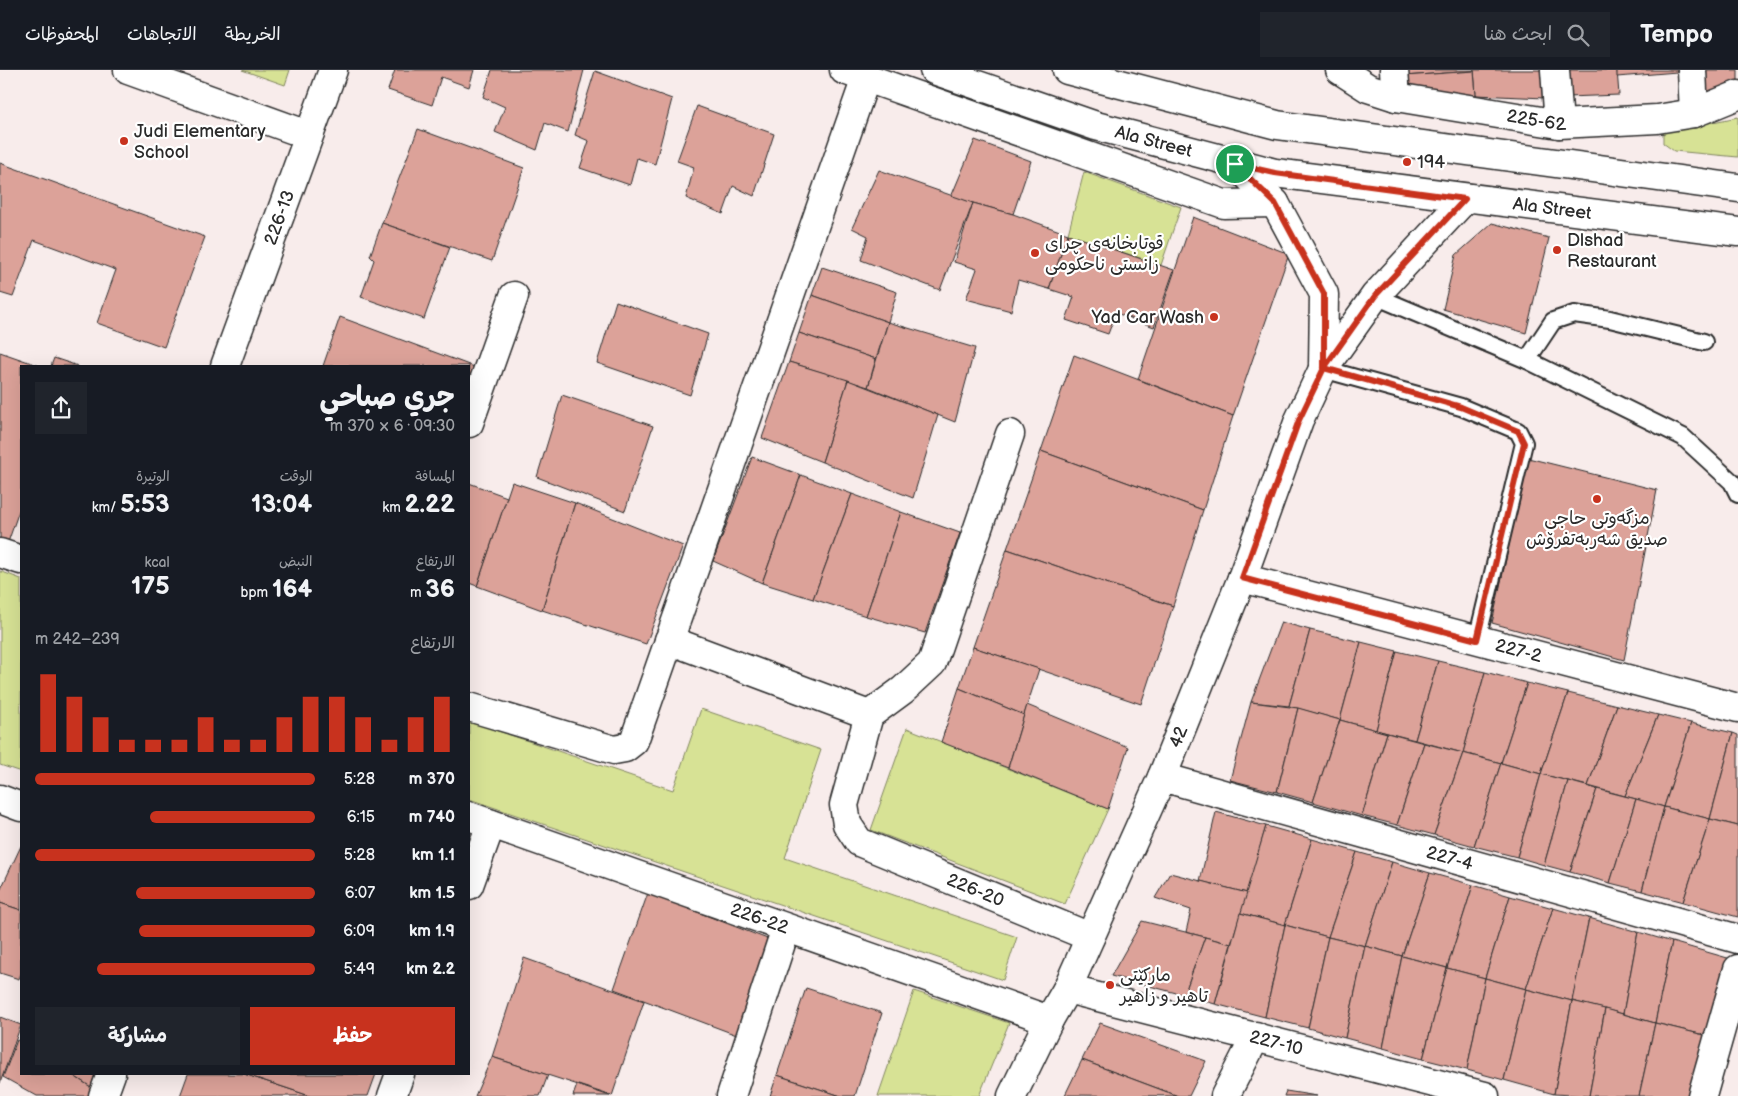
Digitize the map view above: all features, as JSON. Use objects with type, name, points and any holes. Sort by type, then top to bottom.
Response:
[{"type":"street","points":[[128,70],[308,136]]},
{"type":"street","name":"226-13","points":[[225,365],[333,70]]},
{"type":"street","name":"Ala Street","points":[[934,70],[1096,126],[1275,173],[1465,199],[1738,232]]},
{"type":"street","points":[[1067,70],[1277,125],[1738,188]]},
{"type":"street","name":"225-62","points":[[1340,70],[1368,88],[1396,97],[1559,124],[1657,119],[1694,113],[1738,96]]},
{"type":"street","points":[[1394,70],[1396,97]]},
{"type":"street","points":[[1556,70],[1559,124]]},
{"type":"street","points":[[1692,70],[1694,113]]},
{"type":"street","points":[[470,707],[614,750],[626,748],[634,741],[855,74],[1224,204],[1275,203]]},
{"type":"street","points":[[1235,164],[1275,203],[1324,294],[1324,368]]},
{"type":"street","name":"42","points":[[1012,1096],[1049,1020],[1067,989],[1162,777],[1242,578],[1299,420],[1324,368],[1375,296],[1465,199]]},
{"type":"street","points":[[470,420],[514,296]]},
{"type":"street","points":[[669,640],[869,716],[903,690],[932,663],[1010,434]]},
{"type":"street","points":[[0,552],[20,560]]},
{"type":"street","name":"227-2","points":[[1242,578],[1738,708]]},
{"type":"street","name":"226-20","points":[[869,716],[844,805],[847,824],[859,842],[1090,937]]},
{"type":"street","name":"227-4","points":[[1162,777],[1738,939]]},
{"type":"street","points":[[0,799],[20,807]]},
{"type":"street","points":[[470,879],[480,820]]},
{"type":"street","name":"226-22","points":[[480,820],[1049,1020]]},
{"type":"street","points":[[731,1096],[786,928]]},
{"type":"street","points":[[1702,1096],[1738,969]]},
{"type":"street","name":"227-10","points":[[1067,989],[1256,1036],[1443,1091],[1485,1096]]},
{"type":"street","points":[[1225,1096],[1256,1036]]},
{"type":"street","points":[[103,1096],[111,1075]]},
{"type":"street","points":[[392,1096],[400,1075]]},
{"type":"lane","points":[[1375,296],[1527,360],[1683,437],[1736,487]]},
{"type":"lane","points":[[1527,360],[1553,321],[1574,314],[1610,319],[1704,342]]},
{"type":"lane","points":[[1324,368],[1461,407],[1518,431],[1524,443],[1477,640]]},
{"type":"green space","points":[[242,70],[290,70],[285,85]]},
{"type":"green space","points":[[1738,117],[1738,157],[1674,151],[1663,143],[1663,132]]},
{"type":"green space","points":[[1084,172],[1181,207],[1161,265],[1068,234]]},
{"type":"green space","points":[[0,571],[20,579],[20,772],[0,765]]},
{"type":"green space","points":[[701,709],[821,750],[785,858],[1017,937],[1003,980],[470,799],[470,721],[673,790]]},
{"type":"green space","points":[[907,728],[1108,809],[1065,904],[871,830]]},
{"type":"green space","points":[[914,991],[1009,1023],[979,1096],[878,1096]]},
{"type":"building","points":[[395,70],[474,70],[469,87],[441,77],[432,105],[388,90]]},
{"type":"building","points":[[492,70],[584,70],[568,132],[545,123],[537,150],[495,132],[505,107],[483,97]]},
{"type":"building","points":[[1403,70],[1474,70],[1474,71],[1404,76]]},
{"type":"building","points":[[1474,70],[1542,70],[1545,98],[1476,95]]},
{"type":"building","points":[[1566,70],[1617,70],[1619,95],[1567,97]]},
{"type":"building","points":[[1617,70],[1677,70],[1677,72],[1617,77]]},
{"type":"building","points":[[1705,70],[1738,70],[1738,83],[1707,94]]},
{"type":"building","points":[[595,71],[672,99],[655,164],[637,158],[630,185],[580,168],[589,141],[575,135]]},
{"type":"building","points":[[1474,71],[1476,95],[1413,97],[1404,76]]},
{"type":"building","points":[[697,106],[774,134],[754,196],[733,186],[723,214],[686,198],[694,167],[677,161]]},
{"type":"building","points":[[418,129],[524,168],[492,261],[382,223]]},
{"type":"building","points":[[975,140],[1031,161],[1013,214],[951,197]]},
{"type":"building","points":[[0,163],[205,237],[164,347],[97,323],[116,270],[34,240],[13,297],[0,293]]},
{"type":"building","points":[[879,170],[973,203],[940,290],[861,260],[868,236],[852,228]]},
{"type":"building","points":[[973,203],[1013,214],[1068,234],[1049,289],[1018,280],[1011,311],[966,299],[977,269],[954,262]]},
{"type":"building","name":"Yad Car Wash","points":[[1193,217],[1289,254],[1233,416],[1138,379]]},
{"type":"building","points":[[382,223],[450,247],[424,319],[361,297],[374,260],[370,256]]},
{"type":"building","points":[[1492,223],[1549,238],[1526,333],[1443,309],[1456,255]]},
{"type":"building","points":[[1068,234],[1174,270],[1154,327],[1116,313],[1108,334],[1066,320],[1074,297],[1049,289]]},
{"type":"building","points":[[822,267],[897,292],[888,322],[812,295]]},
{"type":"building","points":[[812,295],[888,322],[876,359],[799,333]]},
{"type":"building","points":[[616,301],[708,334],[690,395],[597,363]]},
{"type":"building","points":[[340,317],[469,365],[323,365]]},
{"type":"building","points":[[888,322],[975,348],[955,422],[868,387]]},
{"type":"building","points":[[799,333],[876,359],[868,387],[789,362]]},
{"type":"building","points":[[0,352],[37,365],[20,365],[20,508],[6,548],[0,546]]},
{"type":"building","points":[[1074,355],[1233,416],[1203,510],[1041,451]]},
{"type":"building","points":[[54,358],[75,365],[51,365]]},
{"type":"building","points":[[789,362],[848,380],[822,462],[762,438]]},
{"type":"building","points":[[470,365],[477,368],[470,391]]},
{"type":"building","points":[[848,380],[938,415],[913,498],[822,462]]},
{"type":"building","points":[[562,395],[653,426],[625,511],[537,477]]},
{"type":"building","points":[[1041,451],[1203,510],[1173,606],[1007,549]]},
{"type":"building","points":[[752,457],[801,475],[762,583],[713,561]]},
{"type":"building","points":[[1528,458],[1657,490],[1624,660],[1492,623]]},
{"type":"building","points":[[801,475],[852,494],[813,599],[762,583]]},
{"type":"building","points":[[512,482],[575,503],[542,610],[477,586]]},
{"type":"building","points":[[470,483],[507,497],[477,586],[470,583]]},
{"type":"building","points":[[852,494],[901,512],[866,616],[813,599]]},
{"type":"building","points":[[575,503],[683,546],[646,644],[542,610]]},
{"type":"building","points":[[901,512],[960,533],[925,633],[866,616]]},
{"type":"building","points":[[1007,549],[1173,606],[1141,704],[973,647]]},
{"type":"building","points":[[1281,622],[1310,630],[1289,706],[1251,702]]},
{"type":"building","points":[[1310,630],[1361,642],[1340,720],[1289,706]]},
{"type":"building","points":[[1361,642],[1397,651],[1376,730],[1340,720]]},
{"type":"building","points":[[973,647],[1039,669],[1024,715],[959,688]]},
{"type":"building","points":[[1397,651],[1438,661],[1415,740],[1376,730]]},
{"type":"building","points":[[1438,661],[1485,672],[1463,753],[1415,740]]},
{"type":"building","points":[[1485,672],[1527,683],[1501,763],[1463,753]]},
{"type":"building","points":[[1527,683],[1568,693],[1541,774],[1501,763]]},
{"type":"building","points":[[959,688],[1024,715],[1008,768],[941,742]]},
{"type":"building","points":[[1568,693],[1617,705],[1588,786],[1541,774]]},
{"type":"building","points":[[1251,702],[1298,708],[1277,792],[1230,780]]},
{"type":"building","points":[[1027,705],[1128,747],[1108,809],[1008,768]]},
{"type":"building","points":[[1617,705],[1658,715],[1625,796],[1588,786]]},
{"type":"building","points":[[1298,708],[1340,720],[1313,802],[1277,792]]},
{"type":"building","points":[[1658,715],[1691,723],[1664,807],[1625,796]]},
{"type":"building","points":[[1340,720],[1387,733],[1362,816],[1313,802]]},
{"type":"building","points":[[1691,723],[1733,733],[1710,819],[1664,807]]},
{"type":"building","points":[[1387,733],[1424,743],[1397,825],[1362,816]]},
{"type":"building","points":[[1733,733],[1738,735],[1738,826],[1710,819]]},
{"type":"building","points":[[1424,743],[1463,753],[1434,835],[1397,825]]},
{"type":"building","points":[[1463,753],[1501,763],[1474,846],[1434,835]]},
{"type":"building","points":[[1501,763],[1541,774],[1517,857],[1474,846]]},
{"type":"building","points":[[1541,774],[1568,781],[1544,865],[1517,857]]},
{"type":"building","points":[[1568,781],[1597,789],[1570,872],[1544,865]]},
{"type":"building","points":[[1597,789],[1636,799],[1610,883],[1570,872]]},
{"type":"building","points":[[1636,799],[1664,807],[1642,891],[1610,883]]},
{"type":"building","points":[[1664,807],[1710,819],[1683,902],[1642,891]]},
{"type":"building","points":[[1216,812],[1266,826],[1247,893],[1200,881]]},
{"type":"building","points":[[1710,819],[1738,826],[1738,917],[1683,902]]},
{"type":"building","points":[[1266,826],[1312,839],[1285,925],[1240,913]]},
{"type":"building","points":[[1312,839],[1357,852],[1328,937],[1285,925]]},
{"type":"building","points":[[20,848],[20,910],[0,903],[0,891]]},
{"type":"building","points":[[1357,852],[1392,862],[1365,946],[1328,937]]},
{"type":"building","points":[[1392,862],[1430,873],[1402,956],[1365,946]]},
{"type":"building","points":[[1170,873],[1247,893],[1231,944],[1186,932],[1191,910],[1155,898]]},
{"type":"building","points":[[1430,873],[1473,885],[1447,968],[1402,956]]},
{"type":"building","points":[[1473,885],[1510,896],[1485,978],[1447,968]]},
{"type":"building","points":[[648,893],[770,940],[742,1037],[614,989]]},
{"type":"building","points":[[1510,896],[1553,908],[1526,989],[1485,978]]},
{"type":"building","points":[[0,903],[20,910],[20,976],[19,979],[0,973]]},
{"type":"building","points":[[1553,908],[1589,918],[1572,1001],[1526,989]]},
{"type":"building","points":[[1240,913],[1285,925],[1265,1017],[1215,1004]]},
{"type":"building","points":[[1589,918],[1638,932],[1623,1014],[1572,1001]]},
{"type":"building","points":[[1142,921],[1205,937],[1184,995],[1111,976]]},
{"type":"building","points":[[1285,925],[1328,937],[1308,1028],[1265,1017]]},
{"type":"building","points":[[1638,932],[1672,942],[1655,1023],[1623,1014]]},
{"type":"building","points":[[1205,937],[1231,944],[1215,1004],[1184,995]]},
{"type":"building","points":[[1328,937],[1365,946],[1345,1038],[1308,1028]]},
{"type":"building","points":[[1672,942],[1731,959],[1712,1037],[1655,1023]]},
{"type":"building","points":[[1365,946],[1402,956],[1383,1048],[1345,1038]]},
{"type":"building","points":[[1402,956],[1447,968],[1423,1059],[1383,1048]]},
{"type":"building","points":[[524,958],[644,1001],[612,1096],[492,1057]]},
{"type":"building","points":[[1447,968],[1485,978],[1467,1070],[1423,1059]]},
{"type":"building","points":[[1485,978],[1526,989],[1504,1080],[1467,1070]]},
{"type":"building","points":[[806,988],[882,1013],[855,1096],[841,1096],[777,1075]]},
{"type":"building","points":[[1526,989],[1572,1001],[1554,1094],[1504,1080]]},
{"type":"building","points":[[1572,1001],[1605,1009],[1589,1096],[1554,1094]]},
{"type":"building","points":[[1605,1009],[1655,1023],[1639,1096],[1589,1096]]},
{"type":"building","points":[[0,1017],[20,1025],[20,1028],[0,1083]]},
{"type":"building","points":[[1100,1023],[1206,1061],[1189,1096],[1178,1096],[1082,1060]]},
{"type":"building","points":[[1655,1023],[1712,1037],[1698,1096],[1639,1096]]},
{"type":"building","points":[[17,1040],[20,1042],[20,1075],[73,1075],[91,1087],[88,1096],[37,1096],[3,1077]]},
{"type":"building","points":[[492,1057],[548,1075],[540,1096],[475,1096]]},
{"type":"building","points":[[1082,1060],[1178,1096],[1065,1095]]},
{"type":"building","points":[[73,1075],[95,1075],[91,1087]]},
{"type":"building","points":[[188,1075],[247,1075],[310,1096],[180,1096]]},
{"type":"building","points":[[247,1075],[376,1075],[368,1096],[310,1096]]},
{"type":"building","points":[[777,1075],[841,1096],[770,1096]]},
{"type":"building","points":[[577,1085],[610,1096],[573,1096]]},
{"type":"building","points":[[1286,1091],[1317,1096],[1284,1096]]},
{"type":"place","name":"Judi Elementary School","points":[[124,141]]},
{"type":"place","name":"194","points":[[1407,162]]},
{"type":"place","name":"Dlshad Restaurant","points":[[1557,250]]},
{"type":"place","name":"قوتابخانەی چرای زانستی ناحکومی","points":[[1035,253]]},
{"type":"place","name":"Yad Car Wash","points":[[1214,317]]},
{"type":"place","name":"مزگەوتی حاجی صدیق شەربەتفرۆش","points":[[1597,499]]},
{"type":"place","name":"ماركێتی تاهیر و زاهیر","points":[[1110,985]]},
{"type":"route","points":[[1235,164],[1275,173],[1465,199],[1375,296],[1324,368],[1461,407],[1518,431],[1524,443],[1477,640],[1242,578],[1299,420],[1324,368],[1324,294],[1275,203],[1235,164]]}]
